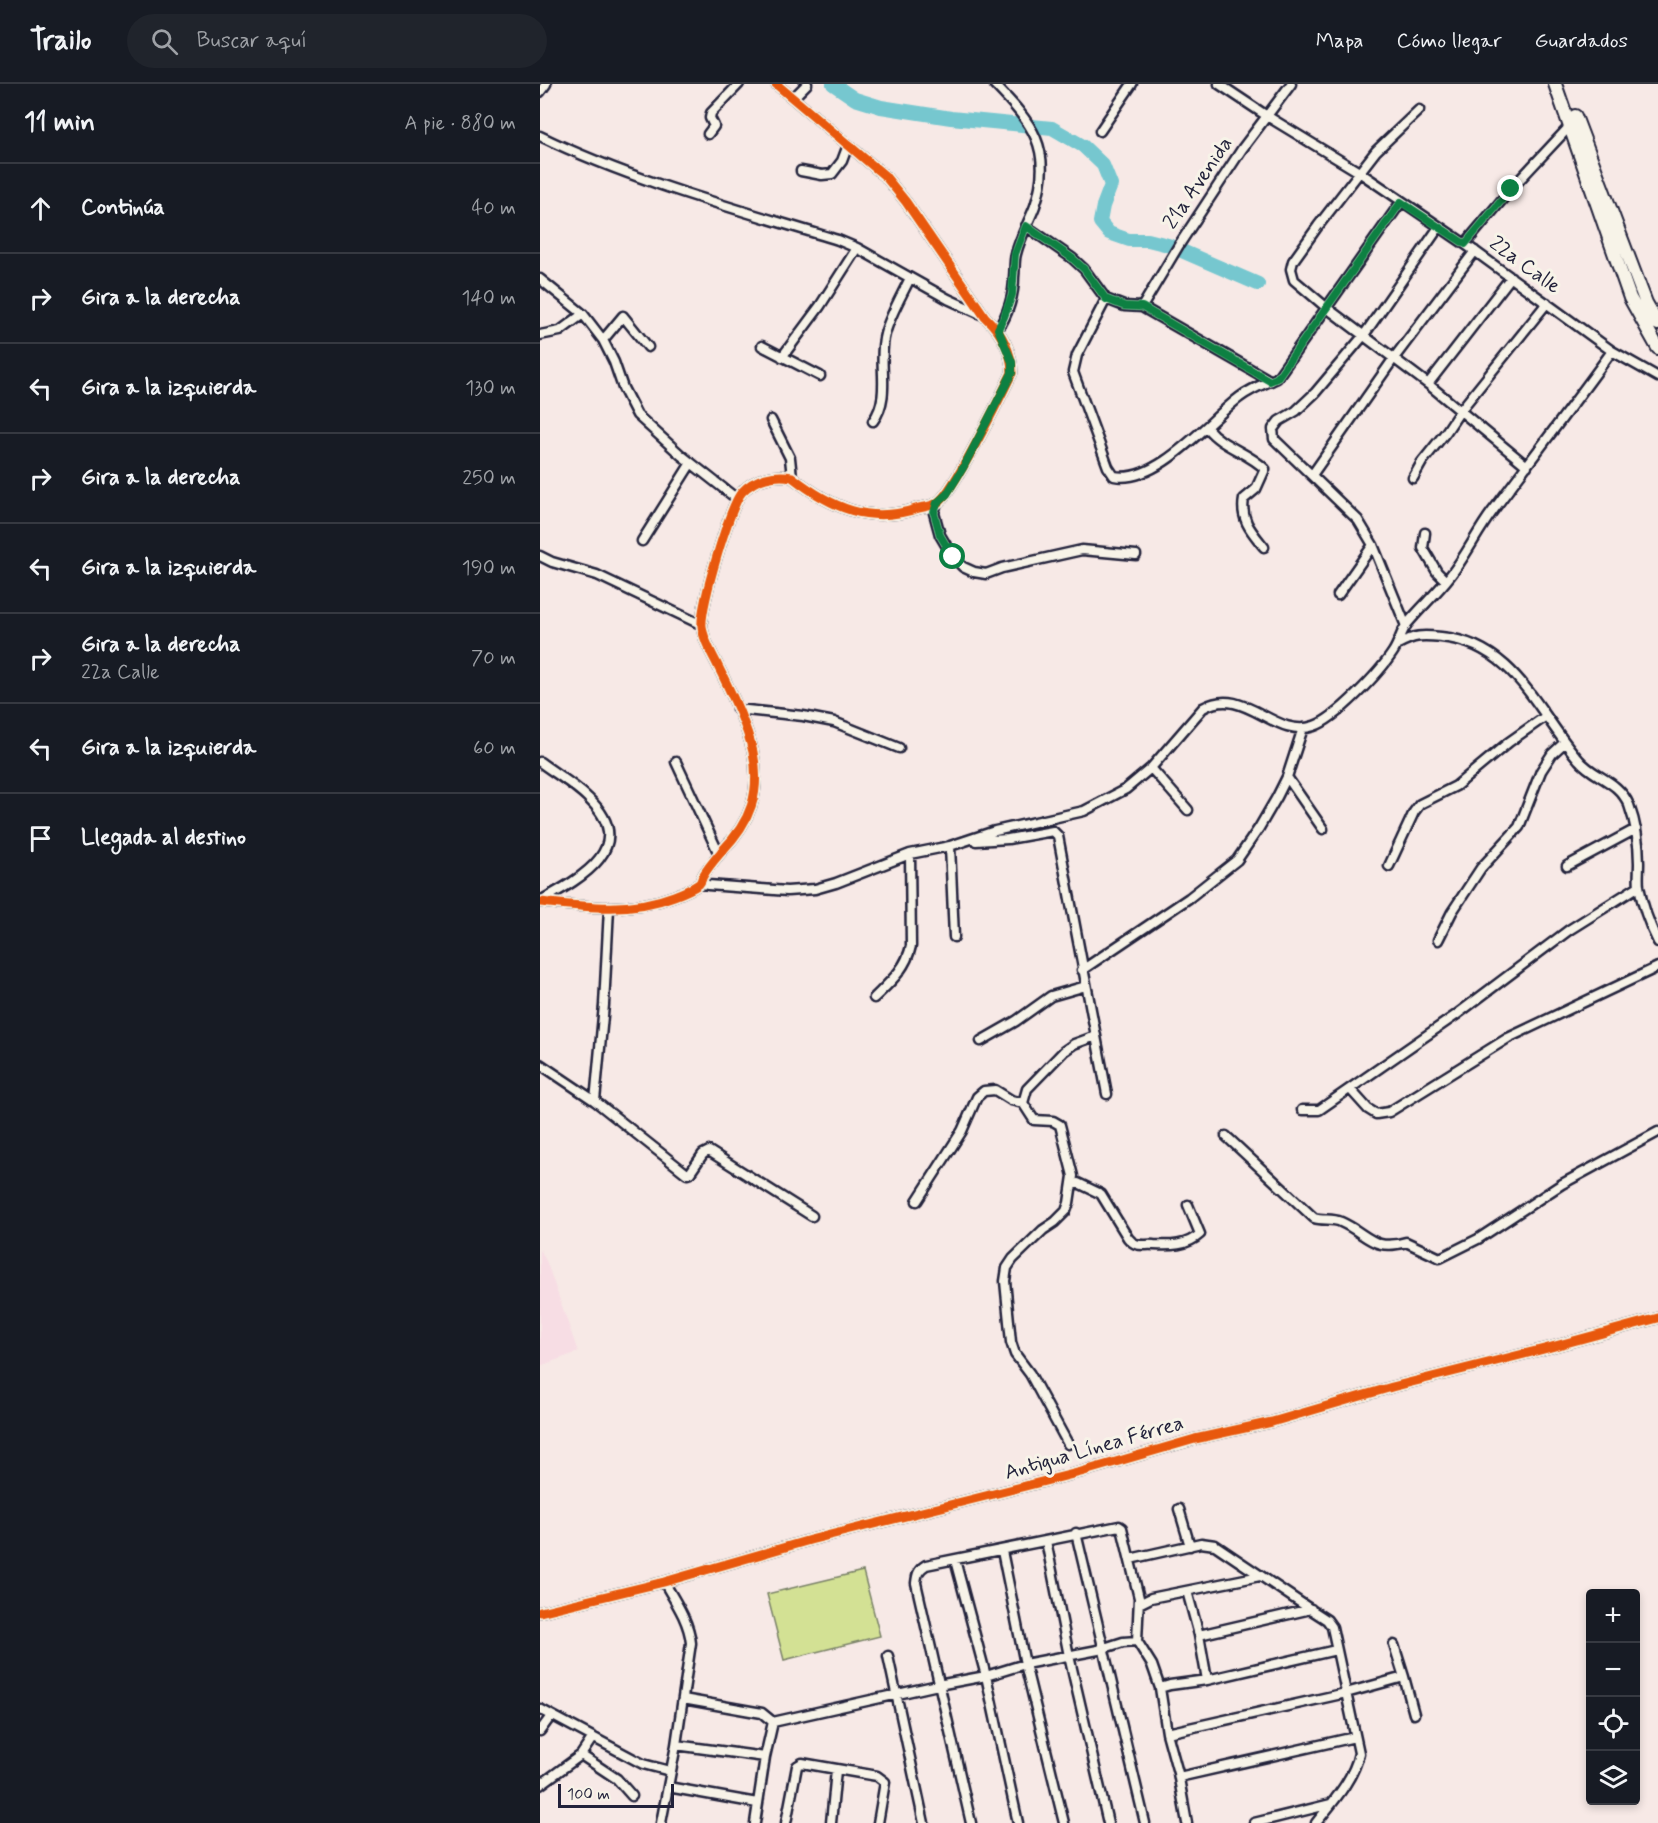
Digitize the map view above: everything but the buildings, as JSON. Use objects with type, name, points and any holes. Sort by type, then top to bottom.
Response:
[{"type":"main road","points":[[1555,84],[1630,298],[1658,348]]},
{"type":"main road","points":[[1564,84],[1646,303],[1658,324]]},
{"type":"street","points":[[540,92],[546,84]]},
{"type":"street","points":[[708,134],[714,126],[710,118],[711,113],[740,84]]},
{"type":"street","points":[[540,902],[609,908],[633,907],[653,903],[684,892],[700,883],[719,854],[743,828],[755,795],[753,752],[737,709],[709,648],[702,625],[705,598],[737,499],[751,484],[774,476],[792,477],[837,507],[874,516],[903,514],[937,503],[947,494],[963,468],[1012,373],[1012,362],[998,329],[986,317],[885,176],[776,84]]},
{"type":"street","points":[[793,98],[807,84]]},
{"type":"street","points":[[994,84],[1036,135],[1040,151],[1038,194],[1015,254],[1012,295],[998,329]]},
{"type":"street","points":[[1100,131],[1132,84]]},
{"type":"street","name":"22a Calle","points":[[1219,84],[1359,172],[1475,251],[1612,351],[1658,377]]},
{"type":"street","name":"21a Avenida","points":[[1142,307],[1177,247],[1242,149],[1291,84]]},
{"type":"street","points":[[1419,110],[1376,151],[1293,261],[1291,269],[1294,280],[1327,308],[1428,384],[1527,466]]},
{"type":"street","points":[[1465,244],[1511,189],[1570,126]]},
{"type":"street","points":[[540,136],[606,165],[672,189],[838,240],[986,317]]},
{"type":"street","points":[[801,171],[822,175],[832,174],[842,161],[848,145]]},
{"type":"street","points":[[1106,299],[1077,356],[1073,372],[1108,467],[1114,476],[1125,478],[1167,459],[1251,389],[1277,378],[1401,202]]},
{"type":"street","points":[[1026,226],[1078,263],[1106,299],[1124,306],[1142,307],[1270,381]]},
{"type":"street","points":[[1406,626],[1373,545],[1358,520],[1274,439],[1273,429],[1279,421],[1296,411],[1316,393],[1364,336],[1439,227]]},
{"type":"street","points":[[782,357],[825,298],[857,248]]},
{"type":"street","points":[[1312,475],[1394,358],[1475,251]]},
{"type":"street","points":[[1428,384],[1511,277]]},
{"type":"street","points":[[873,421],[879,410],[883,386],[885,332],[910,278]]},
{"type":"street","points":[[540,279],[583,314],[603,340],[614,362],[622,388],[637,415],[691,463],[737,499]]},
{"type":"street","points":[[969,308],[974,306],[974,299]]},
{"type":"street","points":[[1413,478],[1422,462],[1460,411],[1547,303]]},
{"type":"street","points":[[540,335],[560,331],[583,314]]},
{"type":"street","points":[[603,340],[623,316],[648,347]]},
{"type":"street","points":[[762,346],[820,376]]},
{"type":"street","points":[[700,883],[787,891],[814,889],[836,884],[910,854],[950,846],[995,831],[1084,811],[1126,789],[1151,768],[1209,704],[1236,703],[1247,706],[1286,726],[1303,728],[1315,726],[1333,716],[1392,654],[1406,626],[1446,581],[1490,514],[1612,351]]},
{"type":"street","points":[[771,420],[790,458],[792,477]]},
{"type":"street","points":[[1207,428],[1215,439],[1256,460],[1265,469],[1256,489],[1244,499],[1242,509],[1245,522],[1264,547]]},
{"type":"street","points":[[642,541],[691,463]]},
{"type":"street","points":[[937,503],[934,513],[940,535],[953,557],[963,567],[974,572],[986,574],[1082,550],[1136,555]]},
{"type":"street","points":[[1425,533],[1423,548],[1437,572],[1446,581]]},
{"type":"street","points":[[1338,595],[1373,545]]},
{"type":"street","points":[[540,556],[552,562],[597,575],[702,625]]},
{"type":"street","points":[[1397,645],[1419,635],[1448,637],[1469,642],[1490,654],[1528,688],[1564,743],[1582,764],[1618,789],[1628,802],[1636,829],[1639,886],[1653,933],[1658,942]]},
{"type":"street","points":[[737,709],[803,716],[834,722],[899,748]]},
{"type":"street","points":[[1389,866],[1420,804],[1456,786],[1509,742],[1546,716]]},
{"type":"street","points":[[1082,970],[1189,898],[1237,860],[1259,828],[1287,777],[1303,728]]},
{"type":"street","points":[[1438,940],[1452,912],[1481,868],[1519,827],[1541,771],[1552,754],[1564,743]]},
{"type":"street","points":[[540,762],[588,798],[602,813],[609,835],[609,843],[603,854],[584,875],[540,902]]},
{"type":"street","points":[[676,762],[719,854]]},
{"type":"street","points":[[1151,768],[1188,810]]},
{"type":"street","points":[[1287,777],[1323,829]]},
{"type":"street","points":[[1567,866],[1636,829]]},
{"type":"street","points":[[965,841],[1008,839],[1053,831],[1058,836],[1107,1094]]},
{"type":"street","points":[[950,846],[954,937]]},
{"type":"street","points":[[874,998],[903,969],[909,956],[911,946],[910,854]]},
{"type":"street","points":[[1302,1110],[1319,1110],[1456,1016],[1569,930],[1639,886]]},
{"type":"street","points":[[595,1101],[604,1005],[609,908]]},
{"type":"street","points":[[1350,1089],[1368,1109],[1377,1114],[1389,1112],[1508,1038],[1658,967]]},
{"type":"street","points":[[981,1041],[1016,1021],[1051,996],[1086,986]]},
{"type":"street","points":[[1023,1103],[1027,1089],[1065,1051],[1074,1044],[1096,1036]]},
{"type":"street","points":[[540,1064],[595,1101],[687,1174],[709,1151],[812,1216]]},
{"type":"street","points":[[917,1201],[962,1131],[977,1097],[984,1091],[995,1090],[1011,1100],[1023,1103],[1034,1120],[1053,1121],[1060,1125],[1073,1176],[1069,1203],[1066,1210],[1013,1259],[1007,1268],[1005,1281],[1011,1342],[1015,1354],[1030,1374],[1068,1444]]},
{"type":"street","points":[[1226,1136],[1314,1218],[1341,1222],[1381,1246],[1394,1246],[1406,1242],[1440,1258],[1478,1239],[1562,1184],[1658,1132]]},
{"type":"street","points":[[1073,1185],[1078,1183],[1101,1194],[1128,1238],[1133,1244],[1139,1246],[1170,1246],[1195,1239],[1200,1234],[1188,1205]]},
{"type":"street","name":"Antigua Línea Férrea","points":[[540,1612],[664,1582],[810,1540],[1081,1472],[1195,1439],[1272,1422],[1392,1387],[1658,1318]]},
{"type":"street","points":[[1179,1509],[1190,1545]]},
{"type":"street","points":[[971,1823],[916,1583],[920,1568],[1076,1533],[1119,1526],[1122,1528],[1130,1559],[1139,1604],[1137,1641],[1152,1665],[1160,1688],[1167,1733],[1179,1777],[1184,1822]]},
{"type":"street","points":[[1076,1533],[1144,1823]]},
{"type":"street","points":[[1046,1541],[1069,1656],[1108,1823]]},
{"type":"street","points":[[1130,1559],[1201,1543],[1215,1545],[1327,1620],[1332,1627],[1359,1753],[1357,1761],[1331,1804],[1316,1823]]},
{"type":"street","points":[[1002,1551],[1025,1664],[1064,1823]]},
{"type":"street","points":[[955,1560],[986,1676],[1018,1823]]},
{"type":"street","points":[[1139,1604],[1151,1598],[1260,1576]]},
{"type":"street","points":[[661,1823],[683,1699],[690,1636],[682,1615],[664,1582]]},
{"type":"street","points":[[1187,1591],[1199,1635],[1207,1680]]},
{"type":"street","points":[[1199,1635],[1311,1609]]},
{"type":"street","points":[[773,1722],[986,1676],[1025,1664],[1069,1656],[1123,1642],[1137,1641]]},
{"type":"street","points":[[1395,1645],[1414,1714]]},
{"type":"street","points":[[1160,1688],[1207,1680],[1336,1650]]},
{"type":"street","points":[[888,1656],[924,1823]]},
{"type":"street","points":[[1167,1733],[1346,1693],[1404,1677]]},
{"type":"street","points":[[683,1699],[762,1713],[773,1722]]},
{"type":"street","points":[[540,1710],[643,1764],[670,1771]]},
{"type":"street","points":[[540,1731],[551,1716]]},
{"type":"street","points":[[755,1823],[773,1722]]},
{"type":"street","points":[[540,1785],[581,1755],[593,1737]]},
{"type":"street","points":[[1179,1777],[1355,1737]]},
{"type":"street","points":[[676,1744],[765,1757]]},
{"type":"street","points":[[581,1755],[617,1779],[632,1797]]},
{"type":"street","points":[[786,1823],[799,1764],[883,1778],[885,1782],[878,1823]]},
{"type":"street","points":[[831,1823],[836,1770]]},
{"type":"street","points":[[668,1787],[757,1803]]},
{"type":"street","points":[[1254,1823],[1331,1804]]},
{"type":"shaded area","points":[[540,1249],[578,1352],[540,1366]]},
{"type":"green space","points":[[863,1571],[880,1636],[784,1660],[767,1594]]},
{"type":"waterway","points":[[833,84],[855,99],[881,107],[951,118],[1052,128],[1083,146],[1103,165],[1111,185],[1100,222],[1109,233],[1129,240],[1148,240],[1168,245],[1258,284]]},
{"type":"cycle path","points":[[540,902],[591,907],[624,907],[641,905],[680,894],[700,883],[707,869],[732,840],[747,817],[756,781],[753,752],[742,718],[704,636],[702,626],[706,599],[717,557],[730,516],[742,492],[759,480],[786,476],[792,477],[837,505],[867,514],[901,513],[935,504],[944,496],[965,464],[1012,373],[1008,350],[1001,336],[985,317],[906,202],[885,176],[776,84]]},
{"type":"cycle path","points":[[540,1612],[664,1582],[810,1540],[1081,1472],[1195,1439],[1272,1422],[1392,1387],[1658,1318]]},
{"type":"route","points":[[953,557],[940,535],[934,513],[937,503],[947,494],[963,468],[1012,373],[1012,362],[998,329],[1012,295],[1015,254],[1026,226],[1072,258],[1084,269],[1106,299],[1124,306],[1142,307],[1270,381],[1277,378],[1401,202],[1465,244],[1511,189]]}]
